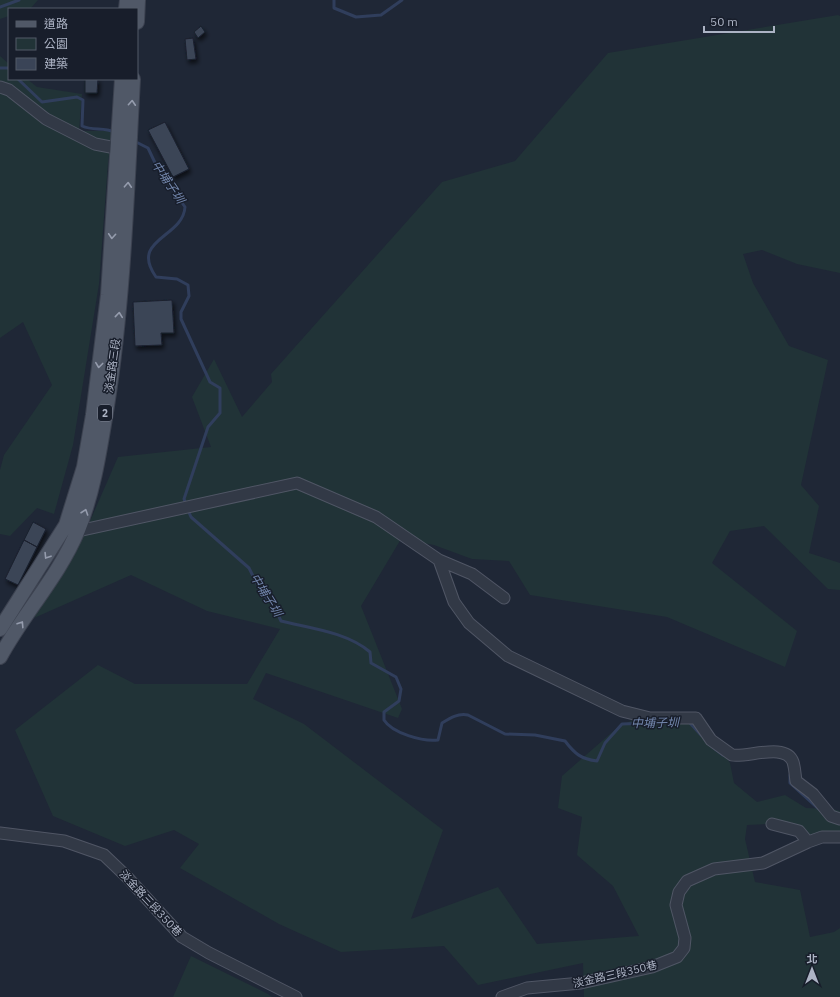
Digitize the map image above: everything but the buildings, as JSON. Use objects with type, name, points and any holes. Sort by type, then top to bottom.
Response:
[{"type":"main road","name":"2","points":[[122,80],[125,127],[124,147]]},
{"type":"main road","name":"2","points":[[125,127],[134,80]]},
{"type":"main road","name":"淡金路三段","points":[[0,657],[62,561],[72,528],[96,471],[113,368],[119,315],[124,147]]},
{"type":"main road","name":"淡金路三段","points":[[0,629],[72,528]]},
{"type":"street","points":[[0,87],[9,90],[46,119],[95,144],[124,147]]},
{"type":"street","points":[[72,528],[297,483],[376,517],[439,560],[472,574],[504,598]]},
{"type":"street","points":[[439,560],[454,602],[458,608],[469,623],[508,656],[622,711],[650,718],[696,718],[711,740],[732,755],[772,751],[786,754],[793,761],[796,781],[813,794],[831,816],[840,819]]},
{"type":"street","points":[[772,824],[799,831],[808,842]]},
{"type":"street","name":"淡金路三段350巷","points":[[0,834],[64,841],[104,855],[127,877],[182,937],[209,953],[296,997]]},
{"type":"street","name":"淡金路三段350巷","points":[[502,997],[527,988],[581,983],[645,969],[677,957],[684,948],[685,938],[676,905],[679,892],[687,881],[714,869],[763,863],[822,837],[840,837]]},
{"type":"green space","points":[[0,0],[38,0],[31,8],[8,8],[8,16],[0,19]]},
{"type":"green space","points":[[838,15],[840,16],[840,273],[797,264],[762,250],[743,254],[753,283],[789,346],[828,360],[801,485],[819,506],[809,553],[840,563],[840,590],[828,589],[764,526],[730,531],[712,563],[797,631],[785,667],[667,617],[530,595],[509,561],[472,559],[434,545],[401,539],[361,606],[402,709],[398,718],[266,673],[253,699],[304,724],[443,830],[411,919],[498,887],[537,944],[639,936],[613,886],[577,855],[582,817],[558,808],[562,776],[618,727],[643,715],[689,715],[715,742],[730,763],[734,783],[757,802],[785,795],[806,808],[833,809],[840,811],[840,836],[809,835],[792,823],[747,825],[745,839],[755,882],[800,890],[810,937],[834,932],[840,928],[840,997],[584,997],[583,963],[478,985],[444,946],[341,952],[279,924],[180,868],[199,844],[174,830],[125,846],[53,816],[15,730],[98,665],[135,684],[247,684],[280,629],[207,611],[131,575],[34,618],[83,537],[118,457],[211,447],[192,397],[214,359],[242,417],[272,382],[271,374],[442,182],[515,161],[608,53]]},
{"type":"green space","points":[[0,56],[8,63],[8,80],[28,80],[37,87],[82,94],[79,131],[112,131],[108,163],[99,284],[73,445],[54,514],[37,508],[10,536],[0,534],[0,470],[4,455],[52,385],[23,322],[0,338]]},
{"type":"green space","points":[[191,956],[268,994],[272,997],[173,997]]},
{"type":"waterway","points":[[0,7],[19,0]]},
{"type":"waterway","points":[[334,0],[334,8],[356,17],[381,15],[402,0]]},
{"type":"waterway","name":"中埔子圳","points":[[0,68],[8,68]]},
{"type":"waterway","name":"中埔子圳","points":[[19,80],[42,102],[77,97],[83,100],[82,126],[114,132]]},
{"type":"waterway","name":"中埔子圳","points":[[134,141],[148,148],[157,167],[185,207],[182,217],[176,226],[153,246],[149,254],[149,264],[156,277],[177,279],[188,285],[189,296],[181,312],[181,319],[210,382],[220,388],[220,413],[208,427],[184,499],[186,504]]},
{"type":"waterway","name":"中埔子圳","points":[[188,510],[191,517],[249,568],[261,592],[274,606],[281,621],[339,635],[361,645],[370,652],[371,663],[396,677],[401,689],[399,701],[384,712],[384,720],[388,725],[401,733],[424,740],[438,740],[442,723],[457,715],[468,715],[505,734],[535,735],[565,741],[582,757],[597,761],[605,743],[622,724],[649,723]]},
{"type":"waterway","name":"中埔子圳","points":[[689,722],[701,735]]},
{"type":"waterway","name":"中埔子圳","points":[[710,745],[723,755]]},
{"type":"waterway","name":"中埔子圳","points":[[790,775],[790,783],[823,813]]}]
